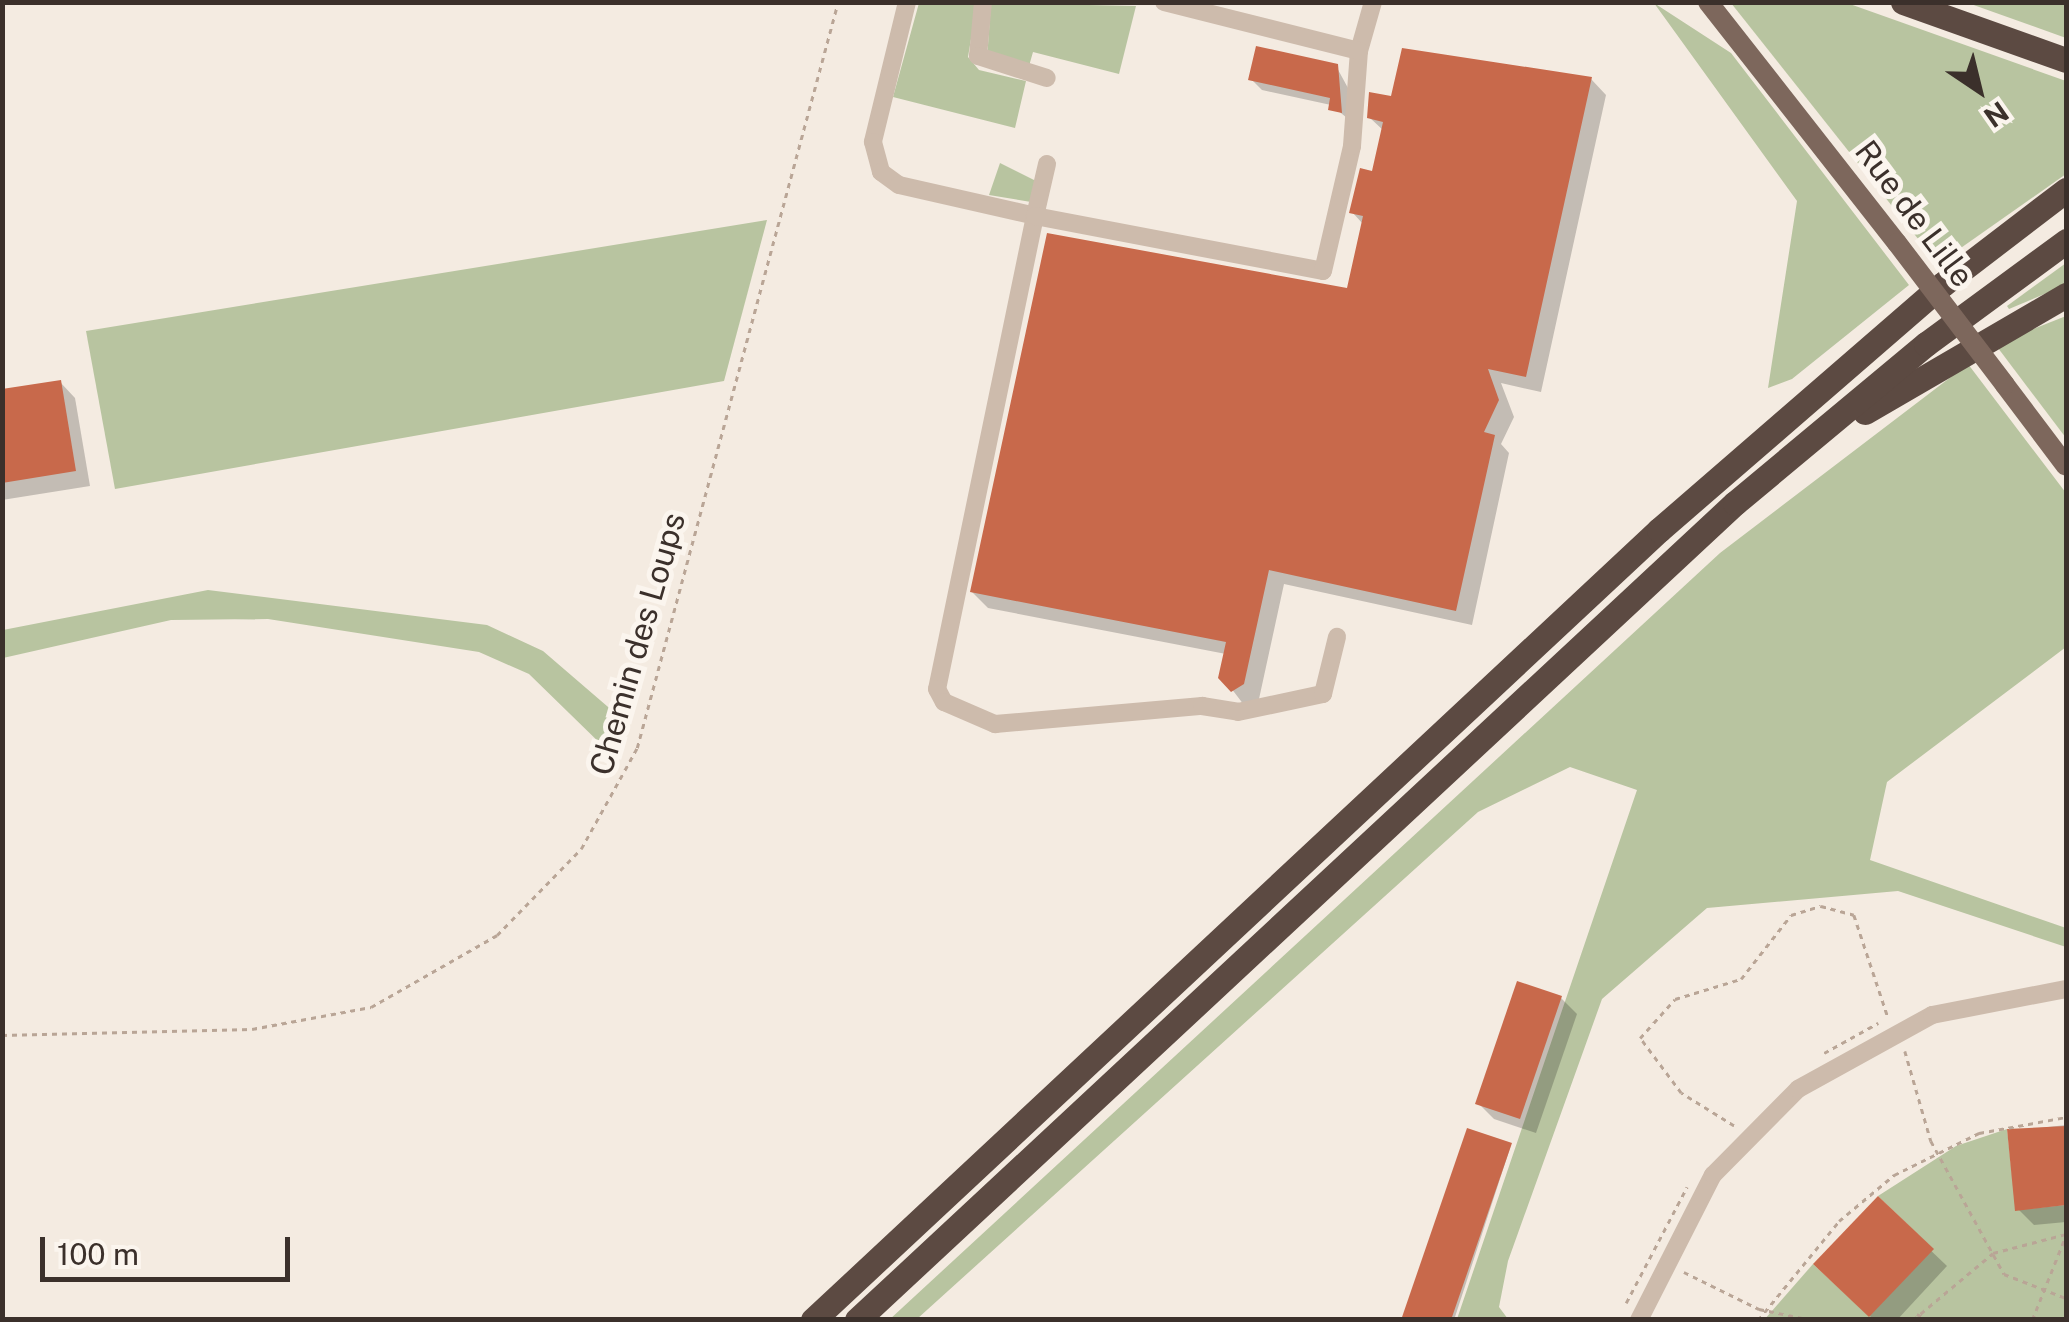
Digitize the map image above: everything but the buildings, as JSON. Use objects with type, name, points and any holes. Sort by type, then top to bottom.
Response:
[{"type":"highway","points":[[1904,2],[2066,60]]},
{"type":"highway","points":[[813,1320],[1659,530],[1846,368],[2066,190]]},
{"type":"highway","points":[[1846,368],[2066,205]]},
{"type":"highway","points":[[857,1320],[1634,596],[1834,418],[2066,241]]},
{"type":"highway","points":[[1634,596],[1910,380],[2066,295]]},
{"type":"main road","name":"Rue de Lille","points":[[1708,2],[2066,466]]},
{"type":"street","points":[[983,2],[978,56],[1046,78]]},
{"type":"street","points":[[1164,2],[1230,9],[1359,52]]},
{"type":"street","points":[[908,5],[873,142],[880,172],[899,184],[1035,216],[1323,271],[1352,146],[1359,52],[1374,2]]},
{"type":"street","points":[[1046,164],[938,689],[944,702],[995,724],[1202,706],[1238,712],[1323,694],[1337,637]]},
{"type":"street","points":[[1639,1320],[1745,1137],[1814,1077],[1984,1000],[2066,989]]},
{"type":"path","name":"Chemin des Loups","points":[[2,1036],[252,1029],[372,1007],[497,935],[581,849],[637,748],[838,2]]},
{"type":"path","points":[[1745,1137],[1681,1093],[1640,1038],[1676,999],[1741,980],[1791,915],[1821,906],[1854,915],[1936,1150],[1992,1253],[2004,1274],[2066,1298]]},
{"type":"path","points":[[1899,1039],[1921,1038]]},
{"type":"path","points":[[1891,1053],[1899,1039]]},
{"type":"path","points":[[1758,1320],[1839,1221],[1936,1150],[2066,1117]]},
{"type":"path","points":[[1913,1320],[1992,1253],[2066,1234]]},
{"type":"path","points":[[2032,1320],[2066,1234]]},
{"type":"path","points":[[1670,1265],[1683,1256]]},
{"type":"path","points":[[1670,1265],[1768,1311],[1812,1320]]},
{"type":"path","points":[[1918,1314],[1928,1320]]},
{"type":"green space","points":[[919,3],[977,3],[968,57],[979,70],[1026,81],[1015,128],[893,97]]},
{"type":"green space","points":[[991,3],[1136,6],[1119,74],[1033,52],[1029,66],[987,59]]},
{"type":"green space","points":[[1654,3],[1731,53],[1909,285],[1792,379],[1768,388],[1797,201]]},
{"type":"green space","points":[[1731,3],[1847,3],[2066,81],[2066,174],[1938,264]]},
{"type":"green space","points":[[1968,3],[2066,3],[2066,38]]},
{"type":"green space","points":[[1000,163],[1036,181],[1031,202],[989,195]]},
{"type":"green space","points":[[767,220],[724,381],[115,489],[86,331]]},
{"type":"green space","points":[[2066,263],[2066,285],[2009,309],[2007,306]]},
{"type":"green space","points":[[2066,316],[2066,438],[1995,344]]},
{"type":"green space","points":[[1968,364],[2066,493],[2066,647],[1887,782],[1870,860],[2066,928],[2066,947],[1898,891],[1707,908],[1602,999],[1508,1261],[1499,1307],[1508,1319],[1457,1319],[1637,790],[1570,767],[1478,812],[917,1319],[889,1320],[1720,553]]},
{"type":"green space","points":[[208,590],[487,625],[543,651],[629,725],[609,752],[529,674],[479,652],[268,619],[171,620],[3,658],[3,630]]},
{"type":"green space","points":[[2007,1129],[2016,1210],[2066,1205],[2066,1319],[1764,1320],[1813,1264],[1869,1316],[1933,1249],[1878,1196],[1956,1146]]}]
